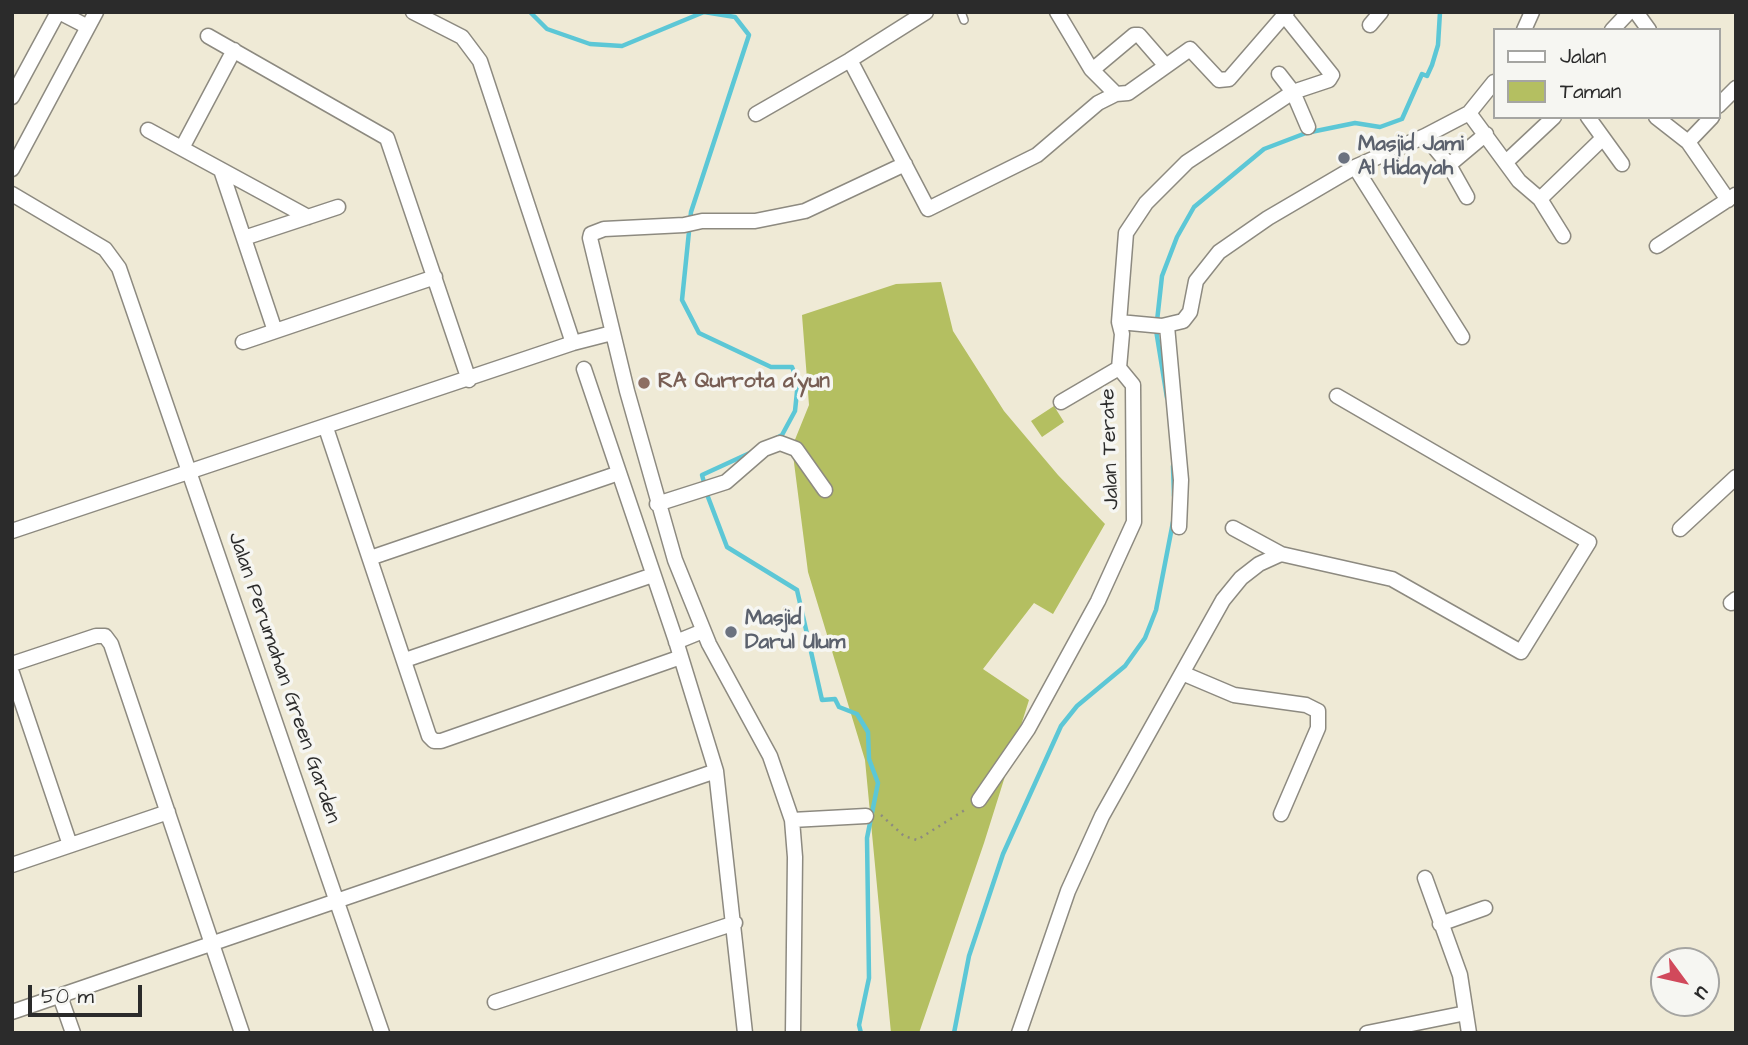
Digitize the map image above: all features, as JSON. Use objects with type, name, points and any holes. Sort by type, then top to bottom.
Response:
[{"type":"street","points":[[12,97],[58,12],[88,27]]},
{"type":"street","points":[[12,169],[96,12]]},
{"type":"street","points":[[413,12],[462,37],[480,61],[573,343]]},
{"type":"street","points":[[756,114],[926,12]]},
{"type":"street","points":[[1057,12],[1091,69],[1115,94]]},
{"type":"street","points":[[1370,26],[1381,12]]},
{"type":"street","points":[[1525,28],[1532,12]]},
{"type":"street","points":[[1614,28],[1629,12]]},
{"type":"street","points":[[1636,12],[1648,28]]},
{"type":"street","points":[[850,60],[928,208],[1037,155],[1098,103],[1115,94],[1128,93],[1190,49],[1219,80],[1229,79],[1258,42],[1286,14]]},
{"type":"street","name":"Jalan Terate","points":[[979,800],[1028,729],[1098,601],[1134,523],[1133,385],[1119,368],[1122,334],[1119,322],[1126,233],[1138,213],[1187,162],[1293,92],[1329,80],[1332,75],[1286,14]]},
{"type":"street","points":[[1097,66],[1134,35],[1139,35],[1166,66]]},
{"type":"street","points":[[208,36],[387,138],[469,380]]},
{"type":"street","points":[[182,148],[234,50]]},
{"type":"street","points":[[1279,74],[1293,92],[1308,127]]},
{"type":"street","points":[[1119,322],[1164,326],[1187,316],[1196,281],[1219,252],[1268,218],[1355,167],[1426,136],[1469,113],[1492,84]]},
{"type":"street","points":[[1469,113],[1519,181],[1540,199],[1563,236]]},
{"type":"street","points":[[1506,162],[1552,119]]},
{"type":"street","points":[[1592,119],[1602,139],[1622,164]]},
{"type":"street","points":[[1657,246],[1732,197],[1688,142],[1659,119]]},
{"type":"street","points":[[1688,142],[1710,119]]},
{"type":"street","points":[[148,131],[308,217]]},
{"type":"street","points":[[1449,165],[1486,134]]},
{"type":"street","points":[[1426,136],[1449,165],[1467,197]]},
{"type":"street","points":[[1540,199],[1602,139]]},
{"type":"street","points":[[793,1033],[795,882],[792,820],[770,756],[703,631],[657,504],[592,256],[591,234],[604,229],[684,225],[702,221],[755,221],[805,211],[905,164]]},
{"type":"street","points":[[1355,167],[1462,337]]},
{"type":"street","points":[[221,170],[275,331]]},
{"type":"street","name":"Jalan Perumahan Green Garden","points":[[12,194],[95,242],[116,262],[190,470],[382,1033]]},
{"type":"street","points":[[244,238],[338,207]]},
{"type":"street","points":[[243,342],[435,277]]},
{"type":"street","points":[[1164,326],[1180,468],[1179,527]]},
{"type":"street","points":[[12,531],[190,470],[326,428],[573,343],[612,333]]},
{"type":"street","points":[[1061,402],[1119,368]]},
{"type":"street","points":[[584,369],[681,657],[716,771],[735,923],[745,1033]]},
{"type":"street","points":[[1233,528],[1281,554],[1392,579],[1521,652],[1590,542],[1337,396]]},
{"type":"street","points":[[326,428],[429,736],[433,741],[441,741],[681,657]]},
{"type":"street","points":[[657,504],[716,486],[738,474],[764,449],[780,443],[796,449],[825,490]]},
{"type":"street","points":[[370,558],[619,473]]},
{"type":"street","points":[[1680,529],[1736,477]]},
{"type":"street","points":[[1019,1033],[1084,852],[1223,600],[1241,578],[1259,564],[1281,554]]},
{"type":"street","points":[[405,660],[653,575]]},
{"type":"street","points":[[676,642],[703,631]]},
{"type":"street","points":[[12,664],[96,636],[106,636],[111,644],[242,1033]]},
{"type":"street","points":[[12,673],[70,845]]},
{"type":"street","points":[[1182,673],[1234,695],[1306,705],[1318,711],[1318,728],[1281,814]]},
{"type":"street","points":[[12,1012],[716,771]]},
{"type":"street","points":[[12,865],[168,812]]},
{"type":"street","points":[[792,820],[873,815]]},
{"type":"street","points":[[1425,878],[1460,975],[1469,1033]]},
{"type":"street","points":[[1440,924],[1485,908]]},
{"type":"street","points":[[495,1002],[735,923]]},
{"type":"street","points":[[60,996],[73,1033]]},
{"type":"street","points":[[1367,1033],[1466,1013]]},
{"type":"path","points":[[873,815],[904,836],[917,840],[979,800]]},
{"type":"green space","points":[[941,282],[953,331],[1004,411],[1058,475],[1105,524],[1053,614],[1034,603],[983,669],[1029,700],[984,843],[919,1033],[891,1033],[865,760],[808,572],[792,447],[809,405],[802,315],[896,284]]},
{"type":"green space","points":[[1054,406],[1064,422],[1042,437],[1031,421]]},
{"type":"waterway","points":[[530,12],[547,29],[590,44],[622,46],[704,12],[735,17],[749,35],[691,212],[682,300],[699,333],[771,367],[792,367],[798,382],[795,411],[782,435],[775,439]]},
{"type":"waterway","points":[[1167,398],[1156,330],[1162,276],[1177,237],[1194,207],[1264,149],[1306,133],[1355,123],[1380,127],[1402,119],[1422,74],[1427,76],[1432,65],[1438,45],[1440,12]]},
{"type":"waterway","points":[[752,452],[702,475],[727,547],[797,590],[822,700],[835,699],[839,707],[857,714],[868,732],[869,759],[878,783],[867,838],[869,978],[859,1025],[861,1033]]},
{"type":"waterway","points":[[1173,466],[1174,496]]},
{"type":"waterway","points":[[954,1033],[969,956],[1003,854],[1061,726],[1077,706],[1125,666],[1145,638],[1156,610],[1173,522]]},
{"type":"place","name":"Masjid Jami Al Hidayah","points":[[1344,158]]},
{"type":"place","name":"RA Qurrota a'yun","points":[[644,383]]},
{"type":"place","name":"Masjid Darul Ulum","points":[[731,632]]}]
